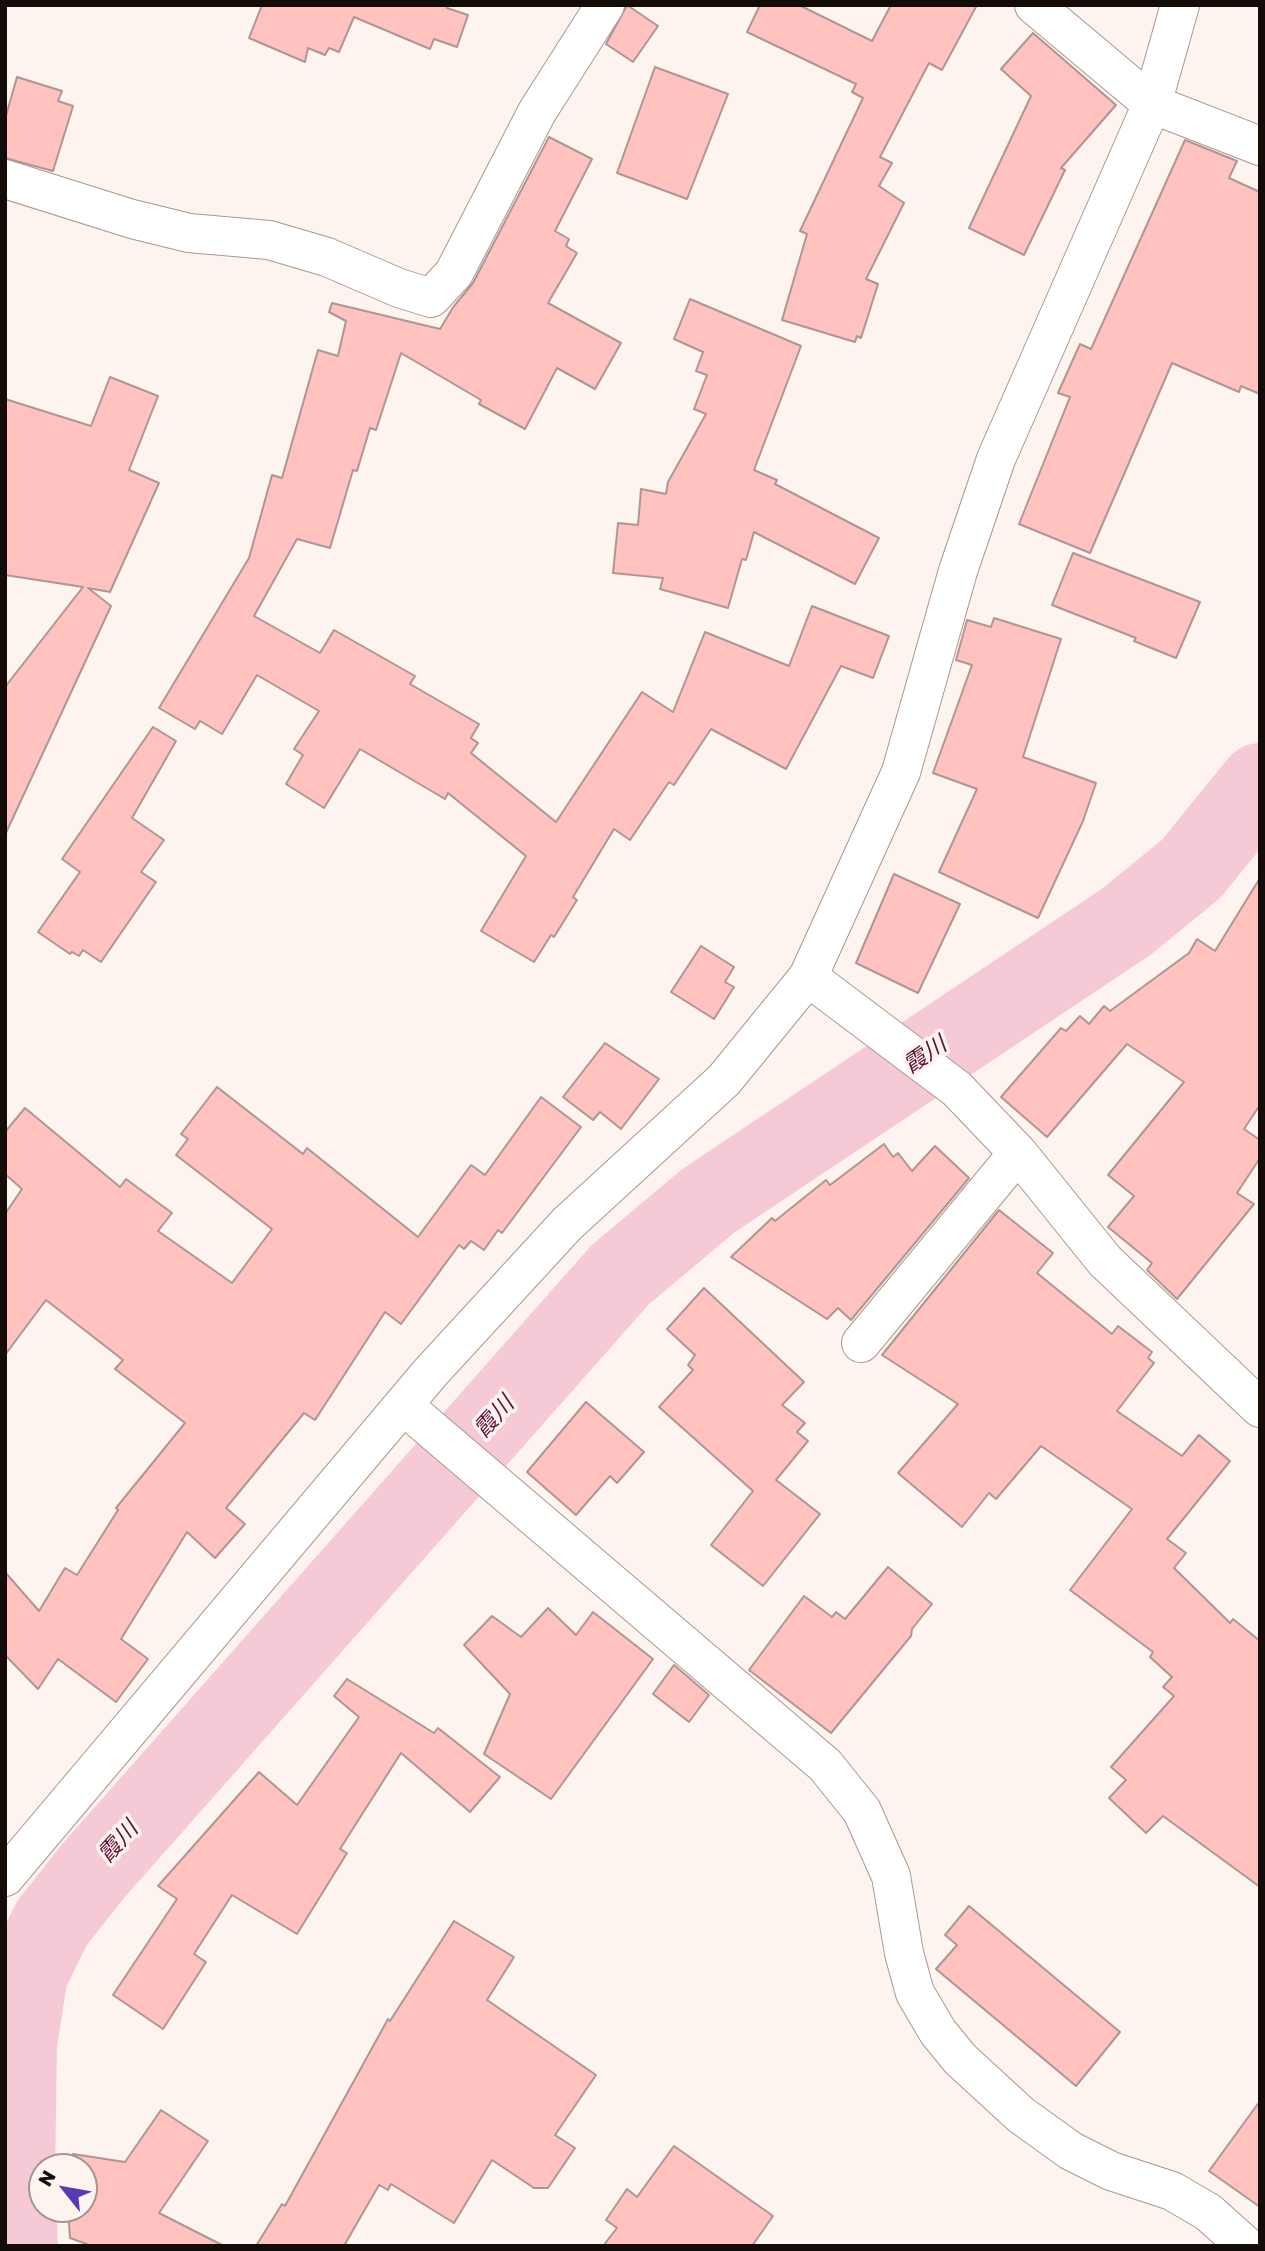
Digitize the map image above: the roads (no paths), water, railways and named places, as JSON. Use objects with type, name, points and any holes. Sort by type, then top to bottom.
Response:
[{"type":"street","points":[[5,178],[132,219],[188,233],[269,240],[327,257],[399,288],[431,298],[454,274],[537,112],[605,5]]},
{"type":"street","points":[[1034,5],[1152,104],[1260,146]]},
{"type":"street","points":[[5,1877],[430,1373],[567,1224],[724,1080],[808,977],[901,772],[958,571],[996,459],[1152,104],[1180,5]]},
{"type":"street","points":[[808,977],[950,1083],[1018,1153],[1105,1261],[1260,1408]]},
{"type":"street","points":[[861,1343],[1018,1153]]},
{"type":"street","points":[[404,1406],[488,1481],[724,1676],[825,1765],[863,1811],[891,1876],[904,1953],[915,1993],[938,2032],[960,2059],[1021,2115],[1071,2151],[1111,2171],[1172,2191],[1208,2212],[1246,2246]]},
{"type":"waterway","name":"霞川","points":[[17,2246],[14,2181],[16,2043],[27,1974],[52,1923],[94,1870],[620,1275],[708,1201],[1126,922],[1191,869],[1260,784]]}]
